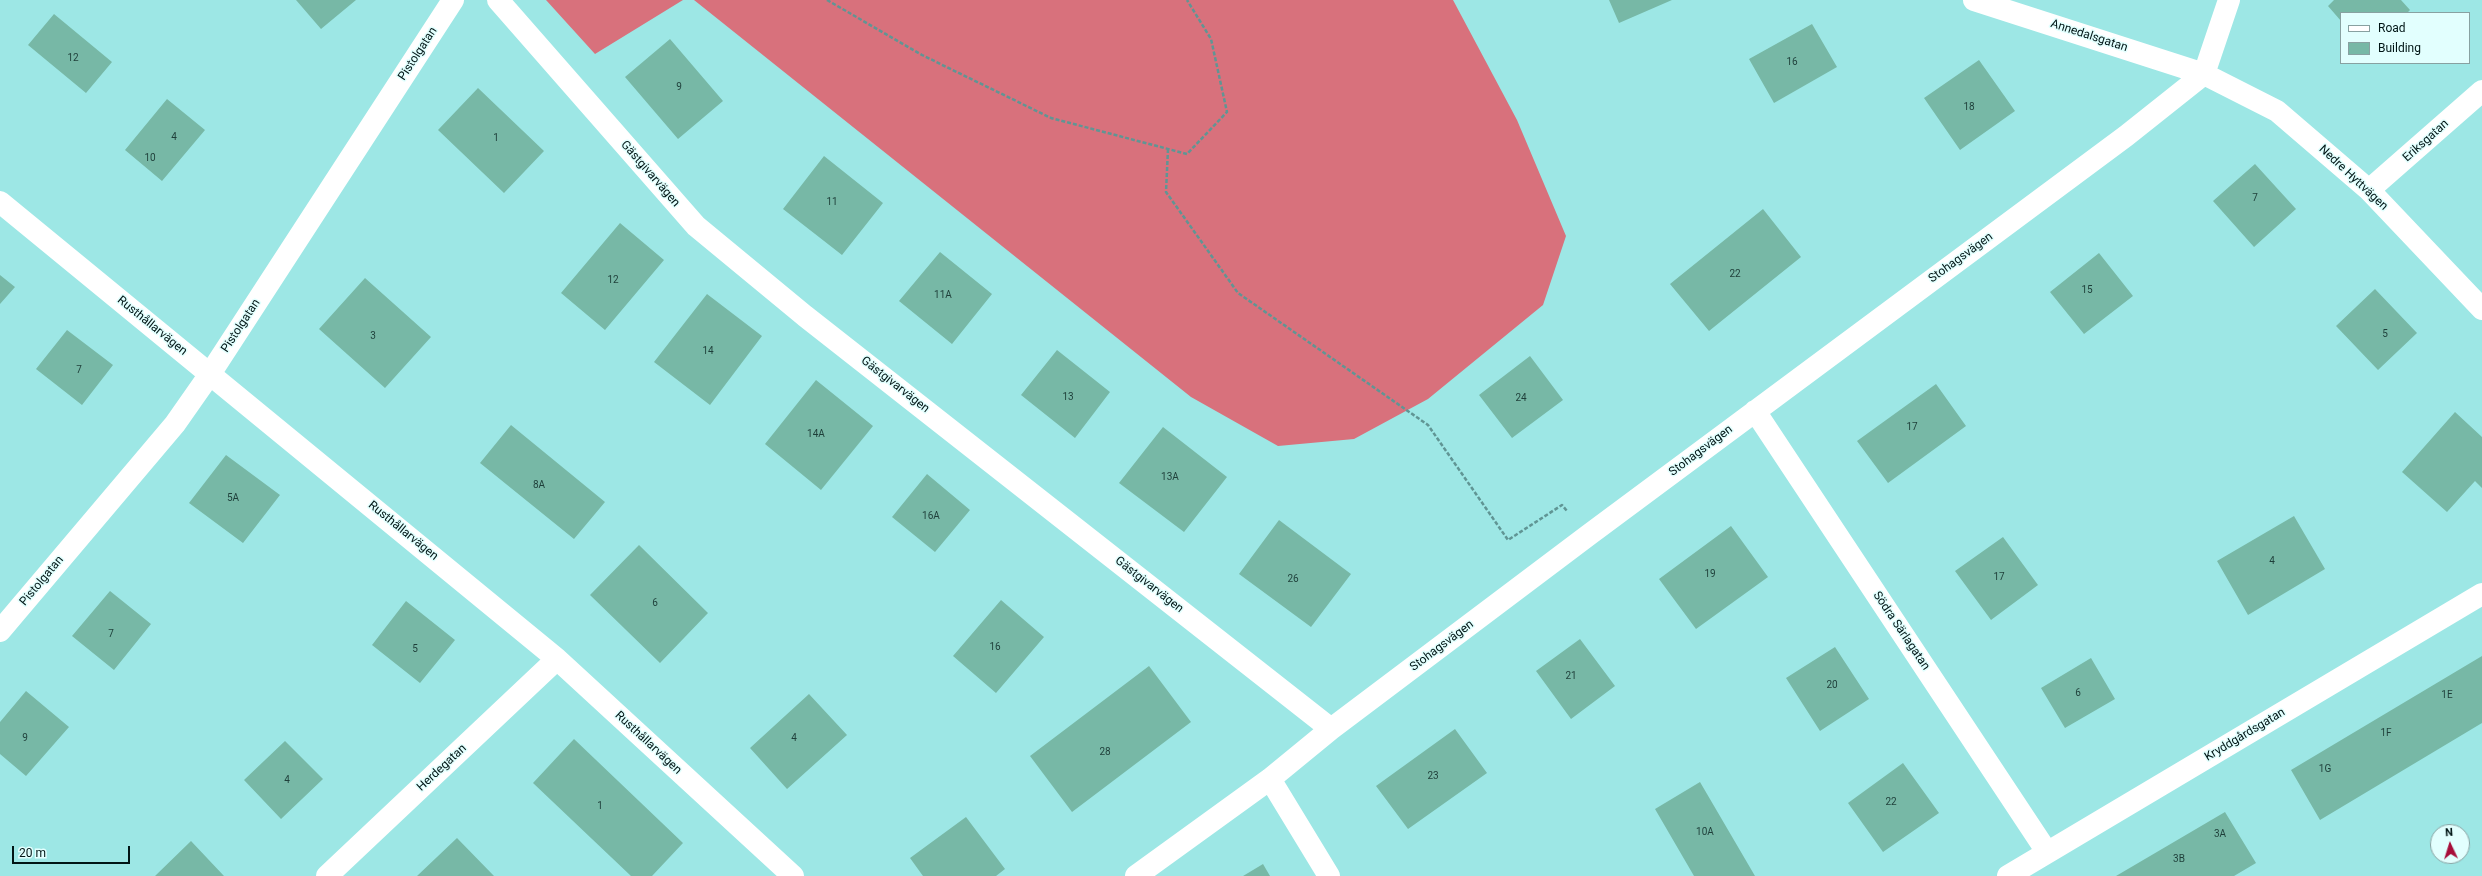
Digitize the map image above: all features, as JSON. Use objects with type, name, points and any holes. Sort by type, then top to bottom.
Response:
[{"type":"street","name":"Pistolgatan","points":[[0,630],[175,424],[210,374],[453,0]]},
{"type":"street","name":"Gästgivarvägen","points":[[498,0],[696,226],[804,316],[1331,729]]},
{"type":"street","name":"Annedalsgatan","points":[[1974,0],[2204,74]]},
{"type":"street","points":[[2204,74],[2229,0]]},
{"type":"street","name":"Stohagsvägen","points":[[1136,876],[1270,779],[1331,729],[1590,534],[2126,136],[2204,74]]},
{"type":"street","name":"Nedre Hyttvägen","points":[[2204,74],[2277,111],[2369,190],[2482,309]]},
{"type":"street","name":"Eriksgatan","points":[[2369,190],[2482,91]]},
{"type":"street","name":"Rusthållarvägen","points":[[0,202],[557,659],[793,876]]},
{"type":"street","name":"Södra Särlagatan","points":[[1755,411],[2047,852]]},
{"type":"street","name":"Kryddgårdsgatan","points":[[2008,876],[2482,594]]},
{"type":"street","name":"Herdegatan","points":[[327,876],[557,659]]},
{"type":"street","points":[[1270,779],[1329,876]]},
{"type":"path","points":[[827,0],[922,55],[1051,118],[1187,154],[1227,112],[1210,39],[1187,0]]},
{"type":"path","points":[[1168,149],[1166,192],[1238,293],[1428,425],[1508,540],[1562,505],[1590,534]]},
{"type":"shaded area","points":[[546,0],[683,0],[595,54]]},
{"type":"shaded area","points":[[694,0],[1453,0],[1517,120],[1566,236],[1543,305],[1428,399],[1354,439],[1278,446],[1191,397]]},
{"type":"building","points":[[296,0],[356,0],[321,29]]},
{"type":"building","points":[[1609,0],[1672,0],[1619,23]]},
{"type":"building","points":[[2334,0],[2401,0],[2410,10],[2408,12],[2340,12],[2340,20],[2328,6]]},
{"type":"building","points":[[54,14],[112,62],[86,93],[28,45]]},
{"type":"building","points":[[1812,24],[1837,67],[1774,103],[1749,59]]},
{"type":"building","points":[[670,39],[723,101],[678,139],[625,77]]},
{"type":"building","points":[[1979,60],[2015,111],[1960,150],[1924,98]]},
{"type":"building","points":[[478,88],[544,151],[504,193],[438,130]]},
{"type":"building","points":[[167,99],[205,130],[162,181],[125,150]]},
{"type":"building","points":[[824,156],[883,203],[842,255],[783,209]]},
{"type":"building","points":[[2255,164],[2296,209],[2254,247],[2213,201]]},
{"type":"building","points":[[1763,209],[1801,257],[1709,331],[1670,284]]},
{"type":"building","points":[[620,223],[664,260],[605,330],[561,293]]},
{"type":"building","points":[[940,252],[992,294],[952,344],[899,301]]},
{"type":"building","points":[[2099,253],[2133,296],[2084,334],[2050,292]]},
{"type":"building","points":[[0,275],[15,287],[0,304]]},
{"type":"building","points":[[365,278],[431,337],[385,388],[319,329]]},
{"type":"building","points":[[2375,289],[2417,333],[2378,370],[2336,326]]},
{"type":"building","points":[[707,294],[762,336],[710,405],[654,362]]},
{"type":"building","points":[[67,330],[113,365],[82,405],[36,369]]},
{"type":"building","points":[[1057,350],[1110,392],[1075,438],[1021,395]]},
{"type":"building","points":[[1530,356],[1563,400],[1512,438],[1479,395]]},
{"type":"building","points":[[816,380],[873,426],[821,490],[765,444]]},
{"type":"building","points":[[1936,384],[1966,426],[1888,483],[1857,441]]},
{"type":"building","points":[[2455,412],[2482,437],[2482,488],[2475,481],[2447,512],[2402,472]]},
{"type":"building","points":[[511,425],[605,502],[574,539],[480,463]]},
{"type":"building","points":[[1163,427],[1227,477],[1184,532],[1119,483]]},
{"type":"building","points":[[226,455],[280,495],[243,543],[189,503]]},
{"type":"building","points":[[927,474],[970,510],[935,552],[892,517]]},
{"type":"building","points":[[2294,516],[2325,569],[2248,615],[2217,561]]},
{"type":"building","points":[[1279,520],[1351,574],[1311,627],[1239,574]]},
{"type":"building","points":[[1731,526],[1768,577],[1696,629],[1659,579]]},
{"type":"building","points":[[2003,537],[2038,585],[1991,620],[1955,571]]},
{"type":"building","points":[[639,545],[708,613],[660,663],[590,595]]},
{"type":"building","points":[[110,591],[151,624],[114,670],[72,636]]},
{"type":"building","points":[[1001,600],[1044,637],[996,693],[953,656]]},
{"type":"building","points":[[406,601],[455,640],[420,683],[372,645]]},
{"type":"building","points":[[1580,639],[1615,686],[1571,719],[1536,671]]},
{"type":"building","points":[[1835,647],[1869,699],[1820,731],[1786,678]]},
{"type":"building","points":[[2482,656],[2482,723],[2320,820],[2291,770]]},
{"type":"building","points":[[2091,658],[2115,699],[2065,728],[2041,688]]},
{"type":"building","points":[[1149,666],[1191,722],[1072,812],[1030,756]]},
{"type":"building","points":[[26,691],[69,727],[26,776],[0,754],[0,722]]},
{"type":"building","points":[[809,694],[847,735],[787,789],[750,748]]},
{"type":"building","points":[[1455,729],[1487,773],[1408,829],[1376,786]]},
{"type":"building","points":[[574,739],[683,843],[652,876],[631,876],[533,783]]},
{"type":"building","points":[[285,741],[323,779],[281,819],[244,780]]},
{"type":"building","points":[[1903,763],[1939,813],[1883,852],[1848,803]]},
{"type":"building","points":[[1700,782],[1755,876],[1694,876],[1655,809]]},
{"type":"building","points":[[2225,812],[2256,863],[2234,876],[2116,876]]},
{"type":"building","points":[[966,817],[1005,869],[996,876],[923,876],[910,858]]},
{"type":"building","points":[[457,838],[494,876],[417,876]]},
{"type":"building","points":[[191,841],[224,876],[155,876]]},
{"type":"building","points":[[1263,864],[1270,876],[1243,876]]}]
